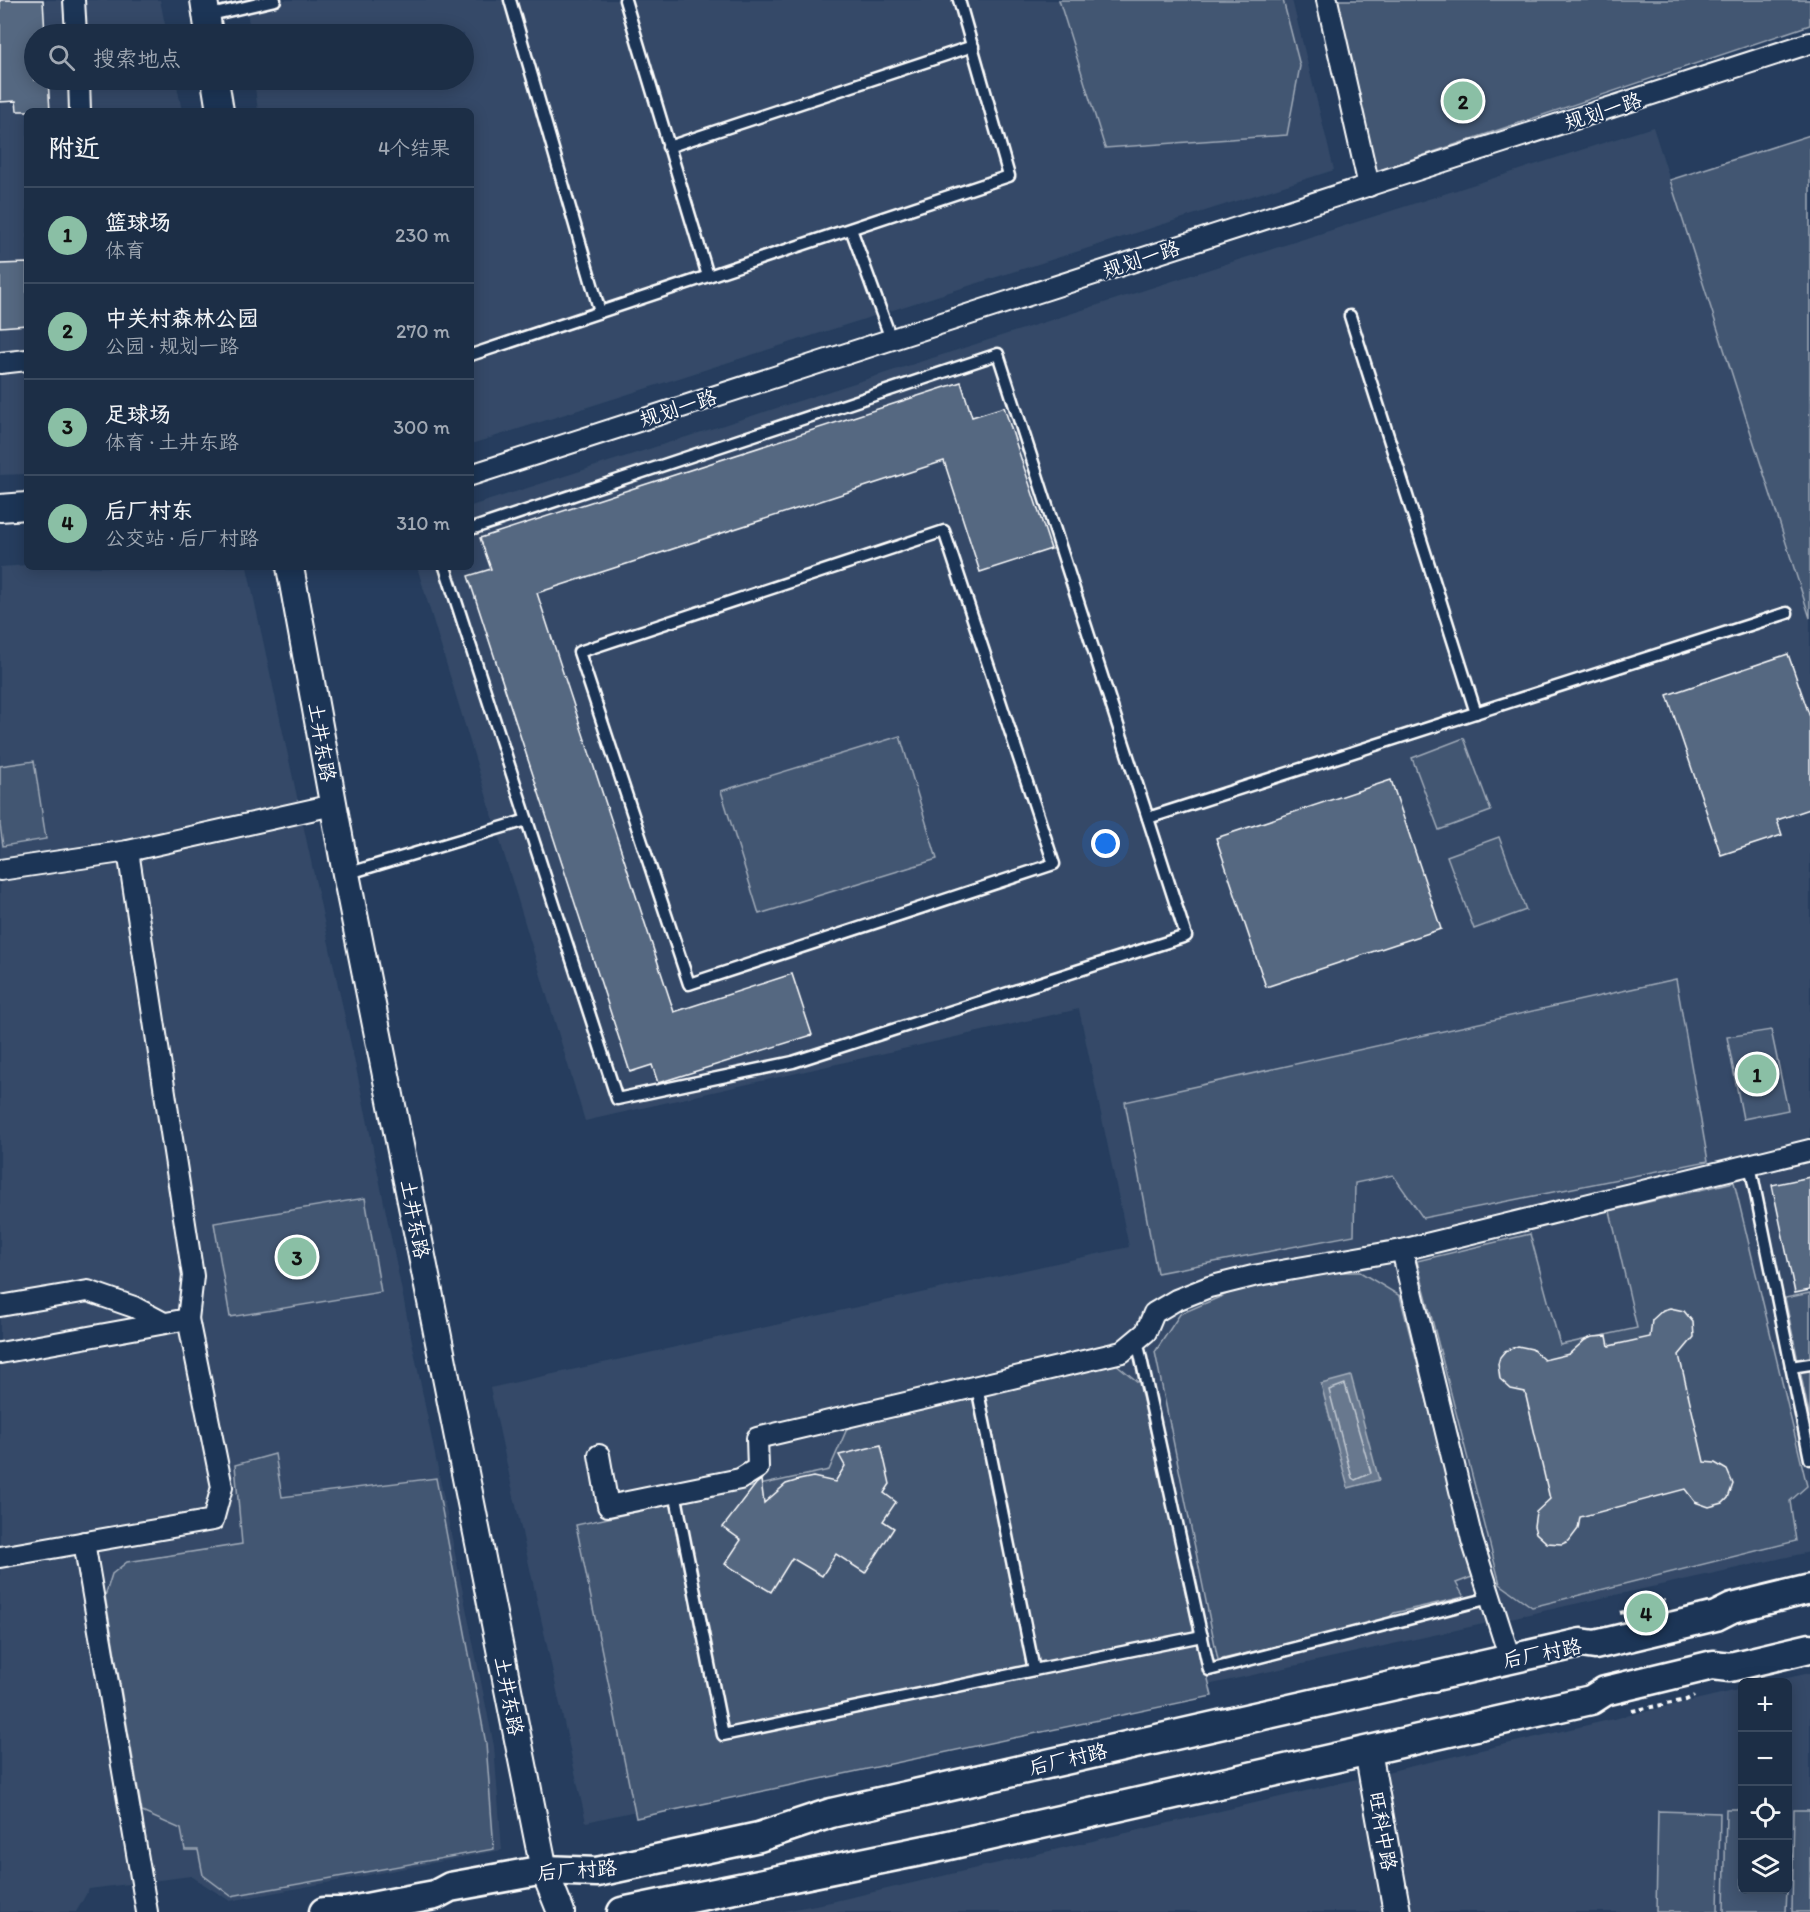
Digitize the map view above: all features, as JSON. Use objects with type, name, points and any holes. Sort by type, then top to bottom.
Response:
[{"type":"main road","name":"后厂村路","points":[[324,1912],[346,1912],[435,1895],[450,1887],[544,1870],[597,1872],[716,1848],[759,1837],[831,1813],[1581,1643],[1595,1645],[1716,1616],[1732,1608],[1810,1589]]},
{"type":"main road","points":[[621,1912],[939,1847],[1591,1700],[1605,1691],[1713,1665],[1730,1667],[1810,1648]]},
{"type":"street","points":[[74,0],[75,24]]},
{"type":"street","points":[[1327,0],[1370,186]]},
{"type":"street","name":"规划一路","points":[[474,474],[1810,42]]},
{"type":"street","points":[[79,90],[80,108]]},
{"type":"street","points":[[217,90],[220,108]]},
{"type":"street","points":[[0,363],[24,360]]},
{"type":"street","points":[[0,508],[24,506]]},
{"type":"street","name":"土井东路","points":[[291,570],[346,874],[544,1870],[561,1912]]},
{"type":"street","points":[[0,870],[128,851],[333,805]]},
{"type":"street","points":[[0,1557],[213,1520],[222,1487],[188,1319],[193,1276],[128,851]]},
{"type":"street","points":[[599,1455],[608,1506],[740,1479],[758,1468],[757,1438],[1122,1352],[1146,1332],[1154,1313],[1176,1300],[1209,1287],[1253,1276],[1402,1251],[1810,1150]]},
{"type":"street","points":[[1402,1251],[1472,1540],[1510,1659]]},
{"type":"street","points":[[0,1306],[88,1291],[134,1307],[164,1323]]},
{"type":"street","points":[[0,1353],[188,1319]]},
{"type":"street","points":[[84,1542],[147,1912]]},
{"type":"street","name":"旺科中路","points":[[1368,1751],[1397,1912]]},
{"type":"lane","points":[[206,17],[275,0]]},
{"type":"lane","points":[[510,0],[600,312]]},
{"type":"lane","points":[[625,0],[708,276]]},
{"type":"lane","points":[[474,354],[1009,176],[959,0]]},
{"type":"lane","points":[[668,147],[973,46]]},
{"type":"lane","points":[[851,228],[891,339]]},
{"type":"lane","points":[[1350,316],[1476,713]]},
{"type":"lane","points":[[446,570],[617,1099],[793,1062],[1186,936],[998,354],[474,528]]},
{"type":"lane","points":[[944,531],[1054,864],[689,984],[579,652],[944,531]]},
{"type":"lane","points":[[1148,818],[1787,613]]},
{"type":"lane","points":[[346,874],[527,820]]},
{"type":"lane","points":[[1750,1165],[1810,1459]]},
{"type":"lane","points":[[1137,1340],[1209,1670],[1490,1598]]},
{"type":"lane","points":[[1791,1367],[1810,1364]]},
{"type":"lane","points":[[977,1387],[1034,1670]]},
{"type":"lane","points":[[675,1492],[723,1735],[1202,1636]]},
{"type":"shaded area","points":[[0,0],[160,0],[165,24],[24,24],[24,90],[178,90],[181,108],[24,108],[24,474],[0,475]]},
{"type":"shaded area","points":[[246,0],[1292,0],[1334,170],[474,443],[474,108],[258,108],[255,90],[474,90],[474,24],[249,24]]},
{"type":"shaded area","points":[[1059,0],[1283,0],[1300,66],[1287,135],[1105,148]]},
{"type":"shaded area","points":[[1316,0],[1810,0],[1810,25],[1359,177]]},
{"type":"shaded area","points":[[1653,127],[1810,618],[1810,1552],[586,1822],[490,1388],[1129,1247],[1079,1009],[585,1121],[418,570],[474,570],[474,505]]},
{"type":"shaded area","points":[[1810,135],[1810,618],[1670,180]]},
{"type":"shaded area","points":[[24,565],[24,570],[248,570],[366,1114],[494,1746],[502,1850],[230,1901],[191,1876],[89,1889],[76,1912],[0,1912],[0,567]]},
{"type":"shaded area","points":[[900,736],[937,859],[759,914],[721,791]]},
{"type":"shaded area","points":[[1464,738],[1491,811],[1439,830],[1412,758]]},
{"type":"shaded area","points":[[34,761],[46,839],[3,846],[0,825],[0,766]]},
{"type":"shaded area","points":[[1499,837],[1526,910],[1474,929],[1447,856]]},
{"type":"shaded area","points":[[1676,979],[1708,1161],[1423,1218],[1393,1175],[1355,1183],[1354,1235],[1157,1273],[1125,1102]]},
{"type":"shaded area","points":[[1771,1030],[1788,1110],[1743,1119],[1727,1037]]},
{"type":"shaded area","points":[[1734,1182],[1807,1486],[1790,1501],[1796,1541],[1532,1607],[1500,1584],[1417,1261],[1530,1234],[1560,1345],[1637,1328],[1610,1211]]},
{"type":"shaded area","points":[[365,1198],[381,1292],[230,1317],[214,1223]]},
{"type":"shaded area","points":[[1330,1272],[1360,1272],[1400,1296],[1472,1577],[1456,1583],[1464,1597],[1394,1613],[1385,1621],[1218,1660],[1155,1352],[1180,1314],[1234,1291]]},
{"type":"shaded area","points":[[1810,1293],[1810,1419],[1785,1298]]},
{"type":"shaded area","points":[[1115,1363],[1139,1383],[1212,1696],[636,1818],[576,1525],[829,1470],[850,1422]]},
{"type":"shaded area","points":[[275,1454],[282,1497],[436,1478],[486,1744],[494,1849],[231,1896],[203,1875],[198,1850],[185,1850],[181,1829],[142,1812],[105,1596],[112,1574],[127,1562],[242,1544],[235,1465]]},
{"type":"shaded area","points":[[1810,1673],[1810,1912],[779,1912],[831,1902],[1738,1690],[1738,1894],[1792,1894],[1792,1678],[1787,1678]]},
{"type":"shaded area","points":[[1726,1809],[1738,1809],[1738,1894],[1787,1894],[1786,1912],[1724,1912]]},
{"type":"shaded area","points":[[1794,1810],[1810,1810],[1810,1912],[1792,1912]]},
{"type":"shaded area","points":[[1658,1811],[1720,1813],[1718,1912],[1656,1912]]},
{"type":"water","points":[[1351,1376],[1379,1480],[1348,1488],[1321,1384]]},
{"type":"building","points":[[0,0],[43,0],[44,24],[24,24],[24,90],[49,90],[50,108],[24,108],[24,111],[17,111],[16,101],[0,102]]},
{"type":"building","points":[[24,263],[24,325],[0,327],[0,264]]},
{"type":"building","points":[[961,382],[972,417],[1004,407],[1051,549],[980,572],[944,461],[537,593],[674,1012],[792,974],[812,1035],[658,1083],[652,1065],[630,1072],[468,576],[491,569],[480,538]]},
{"type":"building","points":[[1788,654],[1810,717],[1810,809],[1777,820],[1782,835],[1721,855],[1667,695]]},
{"type":"building","points":[[1391,780],[1441,929],[1266,987],[1216,838]]},
{"type":"building","points":[[1810,1177],[1810,1290],[1795,1293],[1772,1185]]},
{"type":"building","points":[[1670,1308],[1684,1311],[1693,1322],[1694,1337],[1679,1355],[1704,1462],[1715,1463],[1727,1470],[1733,1484],[1728,1498],[1723,1503],[1709,1507],[1695,1502],[1685,1489],[1580,1517],[1578,1529],[1569,1541],[1562,1544],[1547,1543],[1536,1533],[1534,1526],[1536,1512],[1550,1499],[1525,1392],[1511,1389],[1500,1379],[1498,1364],[1500,1357],[1505,1351],[1518,1346],[1532,1349],[1544,1360],[1569,1354],[1592,1337],[1607,1336],[1609,1346],[1650,1337],[1652,1320],[1663,1310]]},
{"type":"building","points":[[881,1445],[890,1484],[884,1493],[896,1502],[883,1521],[894,1528],[865,1573],[836,1554],[822,1576],[792,1558],[771,1592],[725,1564],[741,1540],[723,1527],[761,1480],[764,1503],[786,1484],[799,1480],[813,1477],[835,1482],[845,1466],[839,1455]]},
{"type":"place","name":"中关村森林公园","points":[[1463,101]]},
{"type":"place","name":"篮球场","points":[[1757,1074]]},
{"type":"place","name":"足球场","points":[[297,1257]]},
{"type":"place","name":"后厂村东","points":[[1646,1613]]}]
